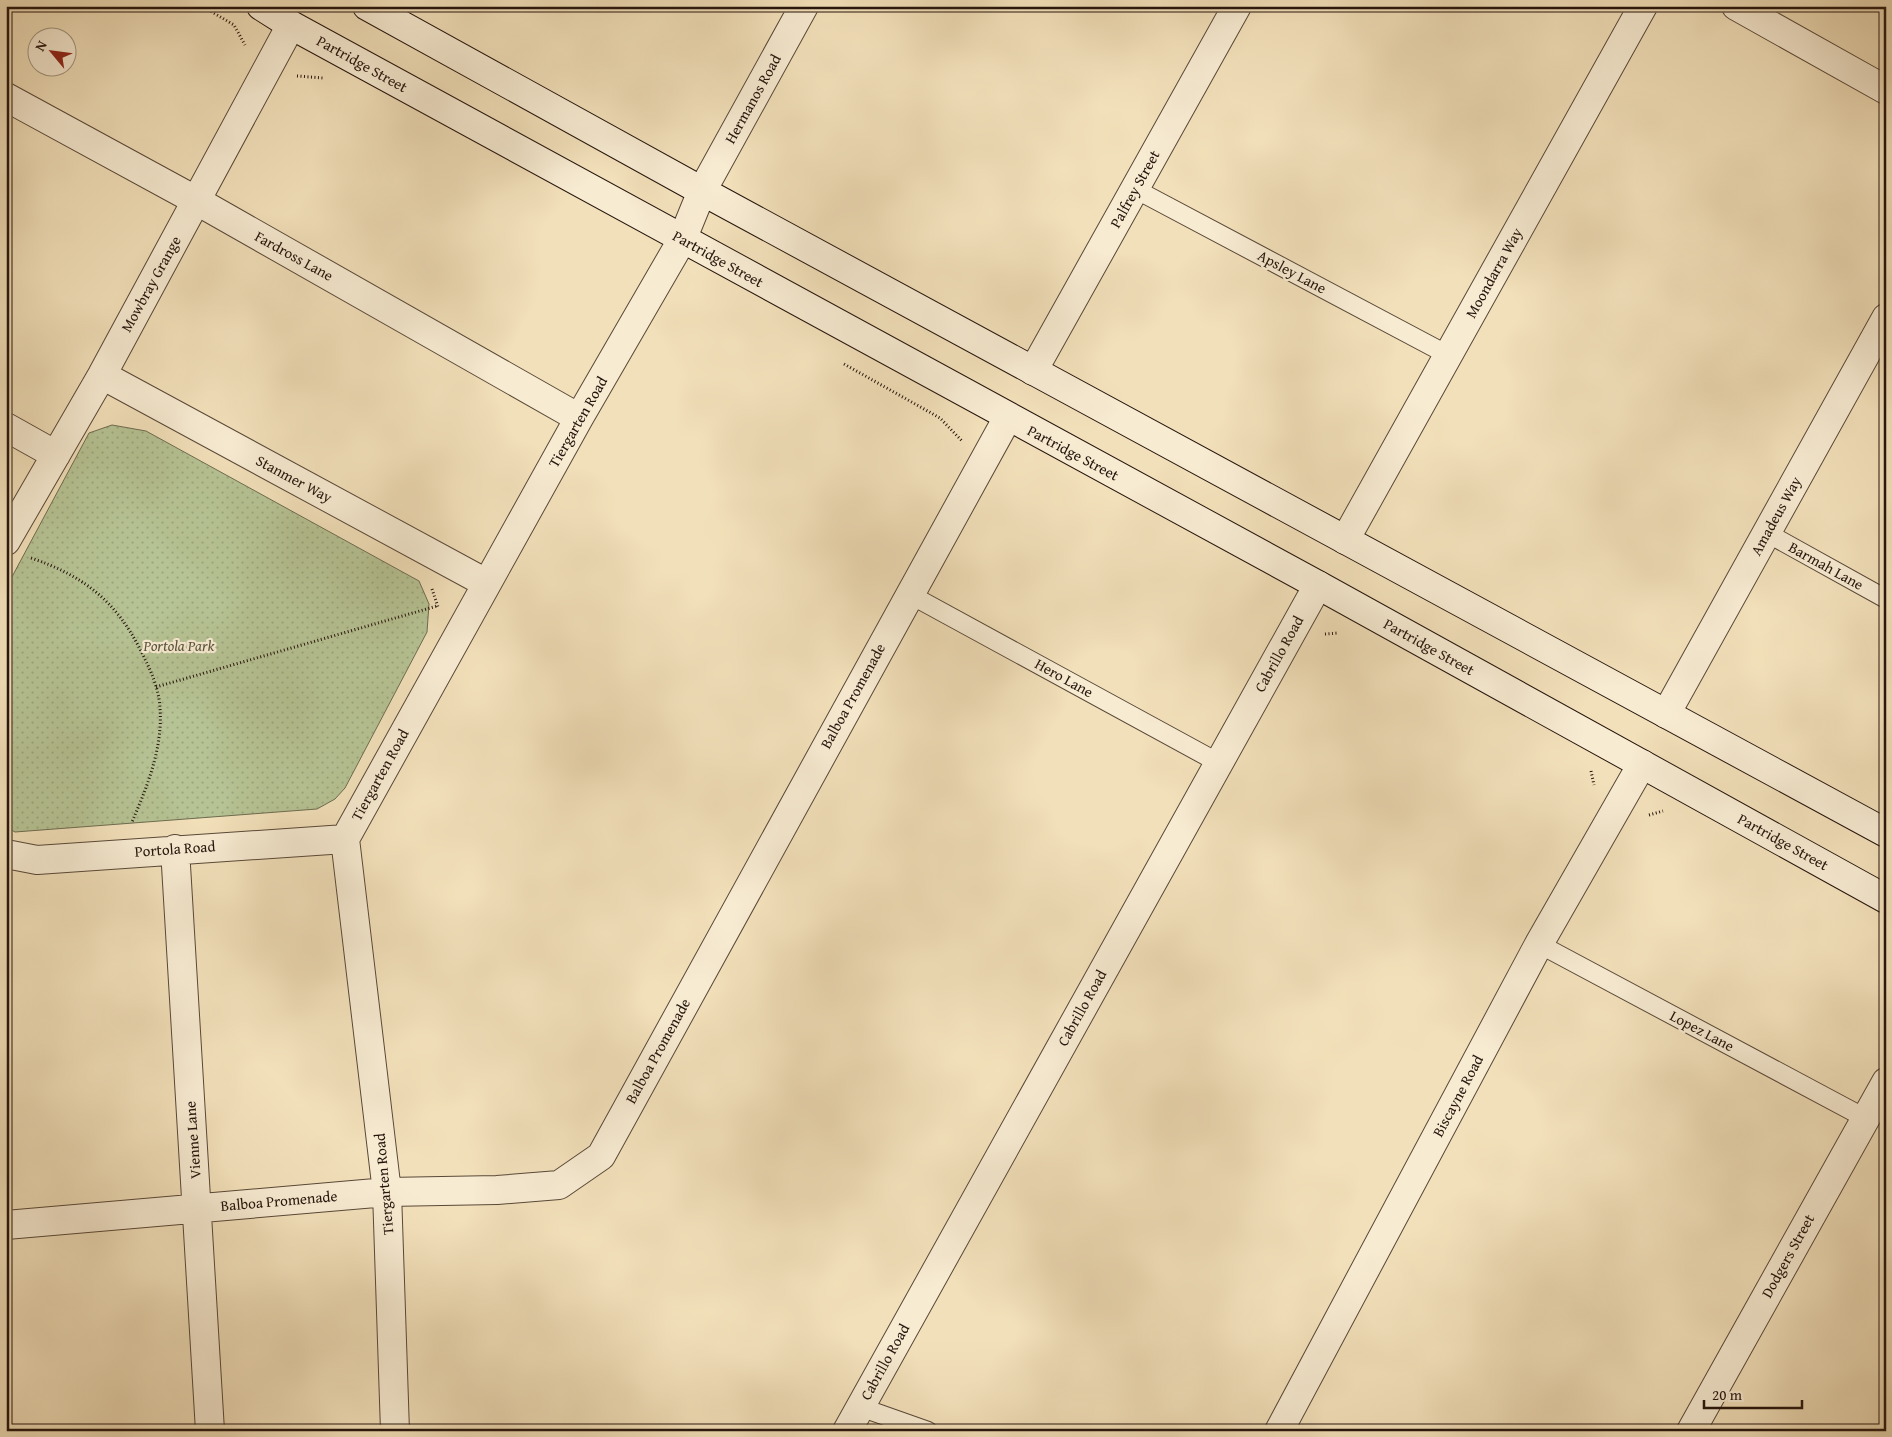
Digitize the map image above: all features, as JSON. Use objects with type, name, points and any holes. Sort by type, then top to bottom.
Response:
[{"type":"street","name":"Partridge Street","points":[[261,6],[291,25],[682,240],[1318,585],[1886,899]]},
{"type":"street","points":[[366,6],[399,14],[702,192],[1886,833]]},
{"type":"street","name":"Hermanos Road","points":[[702,192],[804,6]]},
{"type":"street","name":"Palfrey Street","points":[[1033,371],[1236,6]]},
{"type":"street","name":"Moondarra Way","points":[[1345,540],[1643,6]]},
{"type":"street","points":[[1736,6],[1886,90]]},
{"type":"street","name":"Mowbray Grange","points":[[15,548],[56,454],[102,375],[291,25]]},
{"type":"street","name":"Fardross Lane","points":[[6,97],[197,201],[580,418]]},
{"type":"street","name":"Tiergarten Road","points":[[395,1431],[387,1192],[345,839],[486,583],[682,240],[702,192]]},
{"type":"street","name":"Amadeus Way","points":[[1666,714],[1886,318]]},
{"type":"street","name":"Stanmer Way","points":[[102,375],[486,583]]},
{"type":"street","name":"Balboa Promenade","points":[[6,1225],[387,1192],[498,1190],[559,1184],[601,1156],[1008,417]]},
{"type":"street","points":[[6,427],[56,454]]},
{"type":"street","name":"Cabrillo Road","points":[[847,1431],[1318,585]]},
{"type":"street","name":"Biscayne Road","points":[[1278,1431],[1539,944],[1642,764]]},
{"type":"street","name":"Portola Road","points":[[6,854],[37,860],[174,849],[345,839]]},
{"type":"street","name":"Vienne Lane","points":[[174,849],[210,1431]]},
{"type":"street","name":"Dodgers Street","points":[[1690,1431],[1886,1082]]},
{"type":"lane","name":"Apsley Lane","points":[[1135,189],[1448,355]]},
{"type":"lane","name":"Barmah Lane","points":[[1767,533],[1886,599]]},
{"type":"lane","name":"Hero Lane","points":[[909,594],[1218,763]]},
{"type":"lane","name":"Lopez Lane","points":[[1539,944],[1866,1118]]},
{"type":"lane","points":[[860,1407],[928,1431]]},
{"type":"path","points":[[202,6],[234,25],[248,50]]},
{"type":"path","points":[[15,548],[81,580],[114,609],[132,632],[150,668],[160,708],[159,735],[151,774],[131,824]]},
{"type":"path","points":[[430,586],[438,606],[438,612]]},
{"type":"path","points":[[156,686],[438,606]]},
{"type":"green space","name":"Portola Park","points":[[112,425],[146,431],[419,581],[429,604],[427,632],[345,788],[335,799],[317,809],[15,832],[6,827],[6,588],[89,433]]}]
